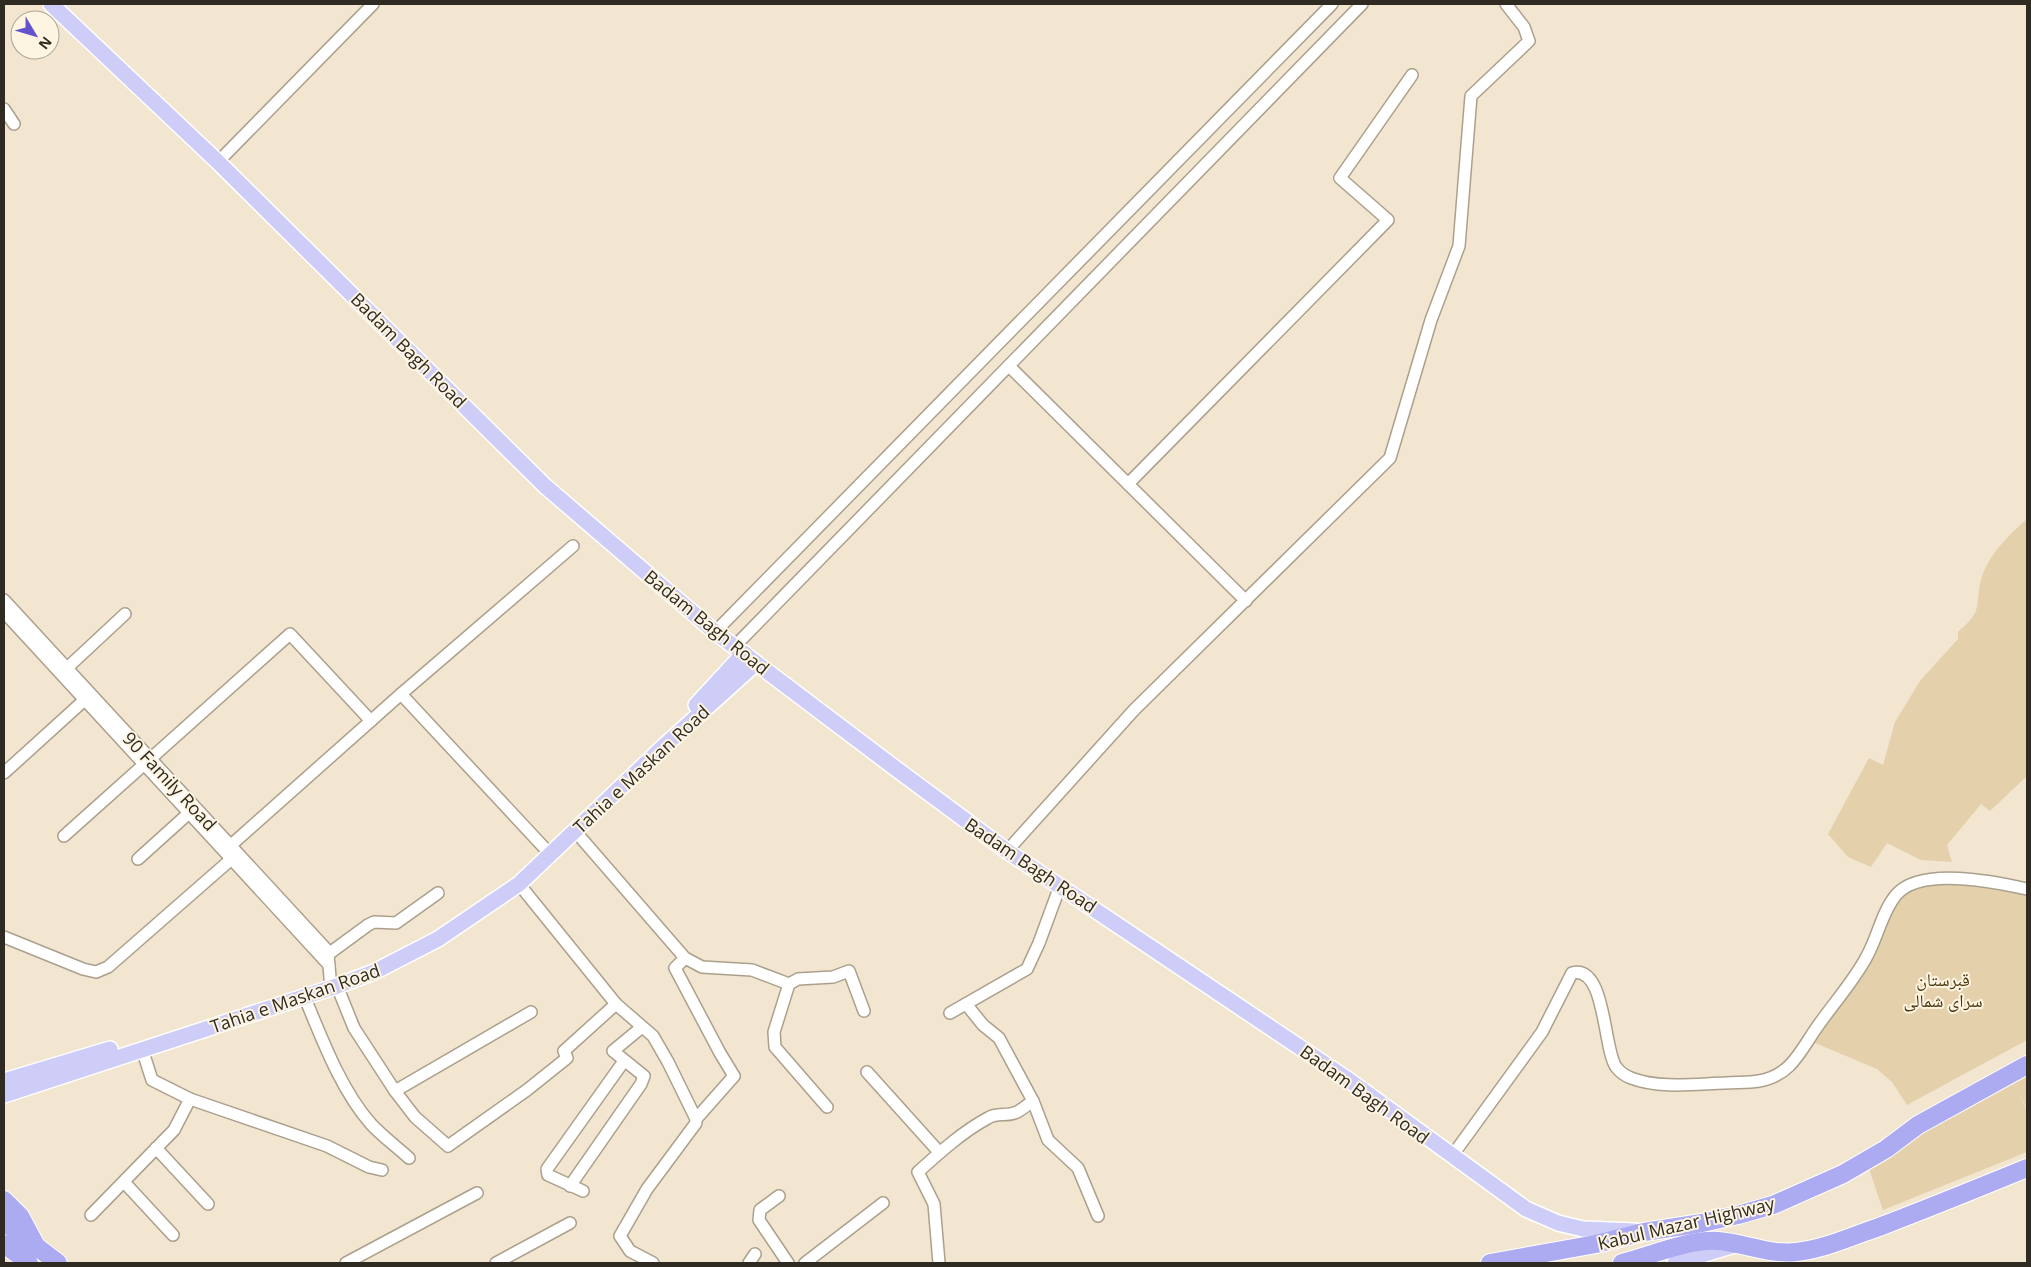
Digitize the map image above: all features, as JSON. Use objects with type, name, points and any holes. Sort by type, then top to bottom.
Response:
[{"type":"highway","name":"Kabul Mazar Highway","points":[[1490,1263],[1541,1255],[1644,1232],[1738,1215],[1772,1205],[1843,1174],[1886,1149],[1918,1125],[2027,1065]]},
{"type":"highway","name":"Kabul Mazar Highway","points":[[1622,1263],[1689,1244],[1715,1241],[1738,1243],[1773,1252],[1795,1252],[1821,1247],[1927,1209],[2027,1168]]},
{"type":"highway","points":[[4,1200],[20,1216],[33,1256]]},
{"type":"highway","points":[[4,1222],[33,1256]]},
{"type":"highway","points":[[4,1244],[33,1256],[58,1263]]},
{"type":"main road","name":"Badam Bagh Road","points":[[51,4],[218,162],[545,486],[715,632],[1007,851],[1350,1081],[1526,1209],[1558,1223],[1584,1229],[1644,1232]]},
{"type":"main road","name":"Tahia e Maskan Road","points":[[4,1082],[311,989],[330,972],[377,961],[468,911],[575,831],[664,746],[745,654]]},
{"type":"main road","name":"Tahia e Maskan Road","points":[[4,1095],[305,998],[330,972],[374,972],[438,939],[518,884],[745,654]]},
{"type":"main road","points":[[1675,1263],[1738,1243]]},
{"type":"street","points":[[218,162],[373,4]]},
{"type":"street","points":[[715,632],[1332,4]]},
{"type":"street","points":[[745,654],[1008,366],[1362,4]]},
{"type":"street","points":[[1007,851],[1134,710],[1390,458],[1430,320],[1459,246],[1472,96],[1530,41],[1524,27],[1506,4]]},
{"type":"street","points":[[1128,484],[1388,220],[1340,178],[1412,75]]},
{"type":"street","points":[[4,109],[14,124]]},
{"type":"street","points":[[1008,366],[1246,601]]},
{"type":"street","points":[[4,937],[83,970],[96,972],[108,967],[233,853],[371,721],[573,546]]},
{"type":"street","name":"90 Family Road","points":[[4,600],[67,668],[88,697]]},
{"type":"street","name":"90 Family Road","points":[[4,612],[88,697],[147,762],[326,949],[330,972],[354,1028],[395,1091],[415,1117],[448,1146],[527,1090],[567,1058],[564,1051],[616,1004]]},
{"type":"street","points":[[67,668],[125,614]]},
{"type":"street","points":[[64,836],[290,634],[371,721]]},
{"type":"street","points":[[401,694],[548,852]]},
{"type":"street","points":[[4,773],[88,697]]},
{"type":"street","name":"90 Family Road","points":[[147,762],[189,813],[233,853]]},
{"type":"street","points":[[138,859],[189,813]]},
{"type":"street","points":[[575,831],[684,958],[702,967],[752,970],[789,984]]},
{"type":"street","points":[[1446,1152],[1542,1032],[1572,973],[1584,974],[1592,983],[1600,1000],[1610,1054],[1615,1066],[1622,1074],[1649,1082],[1684,1084],[1758,1082],[1770,1078],[1794,1062],[1813,1032],[1862,966],[1884,916],[1899,891],[1922,880],[1954,879],[1985,880],[2027,889]]},
{"type":"street","points":[[518,884],[616,1004],[653,1036],[696,1119]]},
{"type":"street","points":[[950,1013],[1027,969],[1039,943],[1060,886]]},
{"type":"street","points":[[330,972],[368,925],[374,922],[396,923],[438,893]]},
{"type":"street","points":[[653,1263],[630,1251],[620,1236],[647,1189],[696,1123],[696,1119],[734,1076],[675,968],[684,958]]},
{"type":"street","points":[[827,1107],[775,1047],[774,1032],[789,984],[798,979],[833,977],[849,971],[864,1011]]},
{"type":"street","points":[[305,998],[323,1041],[349,1092],[371,1124],[409,1158]]},
{"type":"street","points":[[966,1004],[983,1025],[999,1038],[1033,1101],[1048,1140],[1078,1168],[1098,1216]]},
{"type":"street","points":[[395,1091],[531,1012]]},
{"type":"street","points":[[570,1186],[641,1084],[644,1076],[613,1051],[642,1027]]},
{"type":"street","points":[[142,1049],[152,1080],[190,1099],[327,1146],[370,1167],[382,1170]]},
{"type":"street","points":[[583,1191],[548,1174],[547,1170],[624,1061]]},
{"type":"street","points":[[867,1072],[939,1152]]},
{"type":"street","points":[[91,1215],[174,1130],[190,1099]]},
{"type":"street","points":[[939,1263],[934,1204],[918,1172],[939,1152],[986,1118],[996,1114],[1006,1115],[1017,1112],[1033,1101]]},
{"type":"street","points":[[156,1148],[208,1204]]},
{"type":"street","points":[[124,1182],[173,1235]]},
{"type":"street","points":[[346,1263],[478,1193]]},
{"type":"street","points":[[778,1196],[760,1210],[759,1220],[788,1263]]},
{"type":"street","points":[[805,1263],[882,1202]]},
{"type":"street","points":[[496,1263],[570,1222]]},
{"type":"green space","points":[[2027,519],[2027,776],[1990,811],[1981,804],[1947,845],[1952,862],[1921,860],[1887,843],[1871,867],[1848,857],[1828,834],[1869,758],[1883,765],[1895,722],[1920,681],[1958,639],[1958,632],[1974,615],[1985,569],[1995,552]]},
{"type":"green space","name":"قبرستان سرای شمالی","points":[[1924,879],[2027,895],[2027,1040],[1907,1105],[1892,1082],[1877,1069],[1808,1040],[1866,954],[1883,913]]},
{"type":"green space","points":[[2027,1073],[2027,1108],[2017,1091],[2027,1110],[2027,1152],[1883,1210],[1868,1166]]}]
